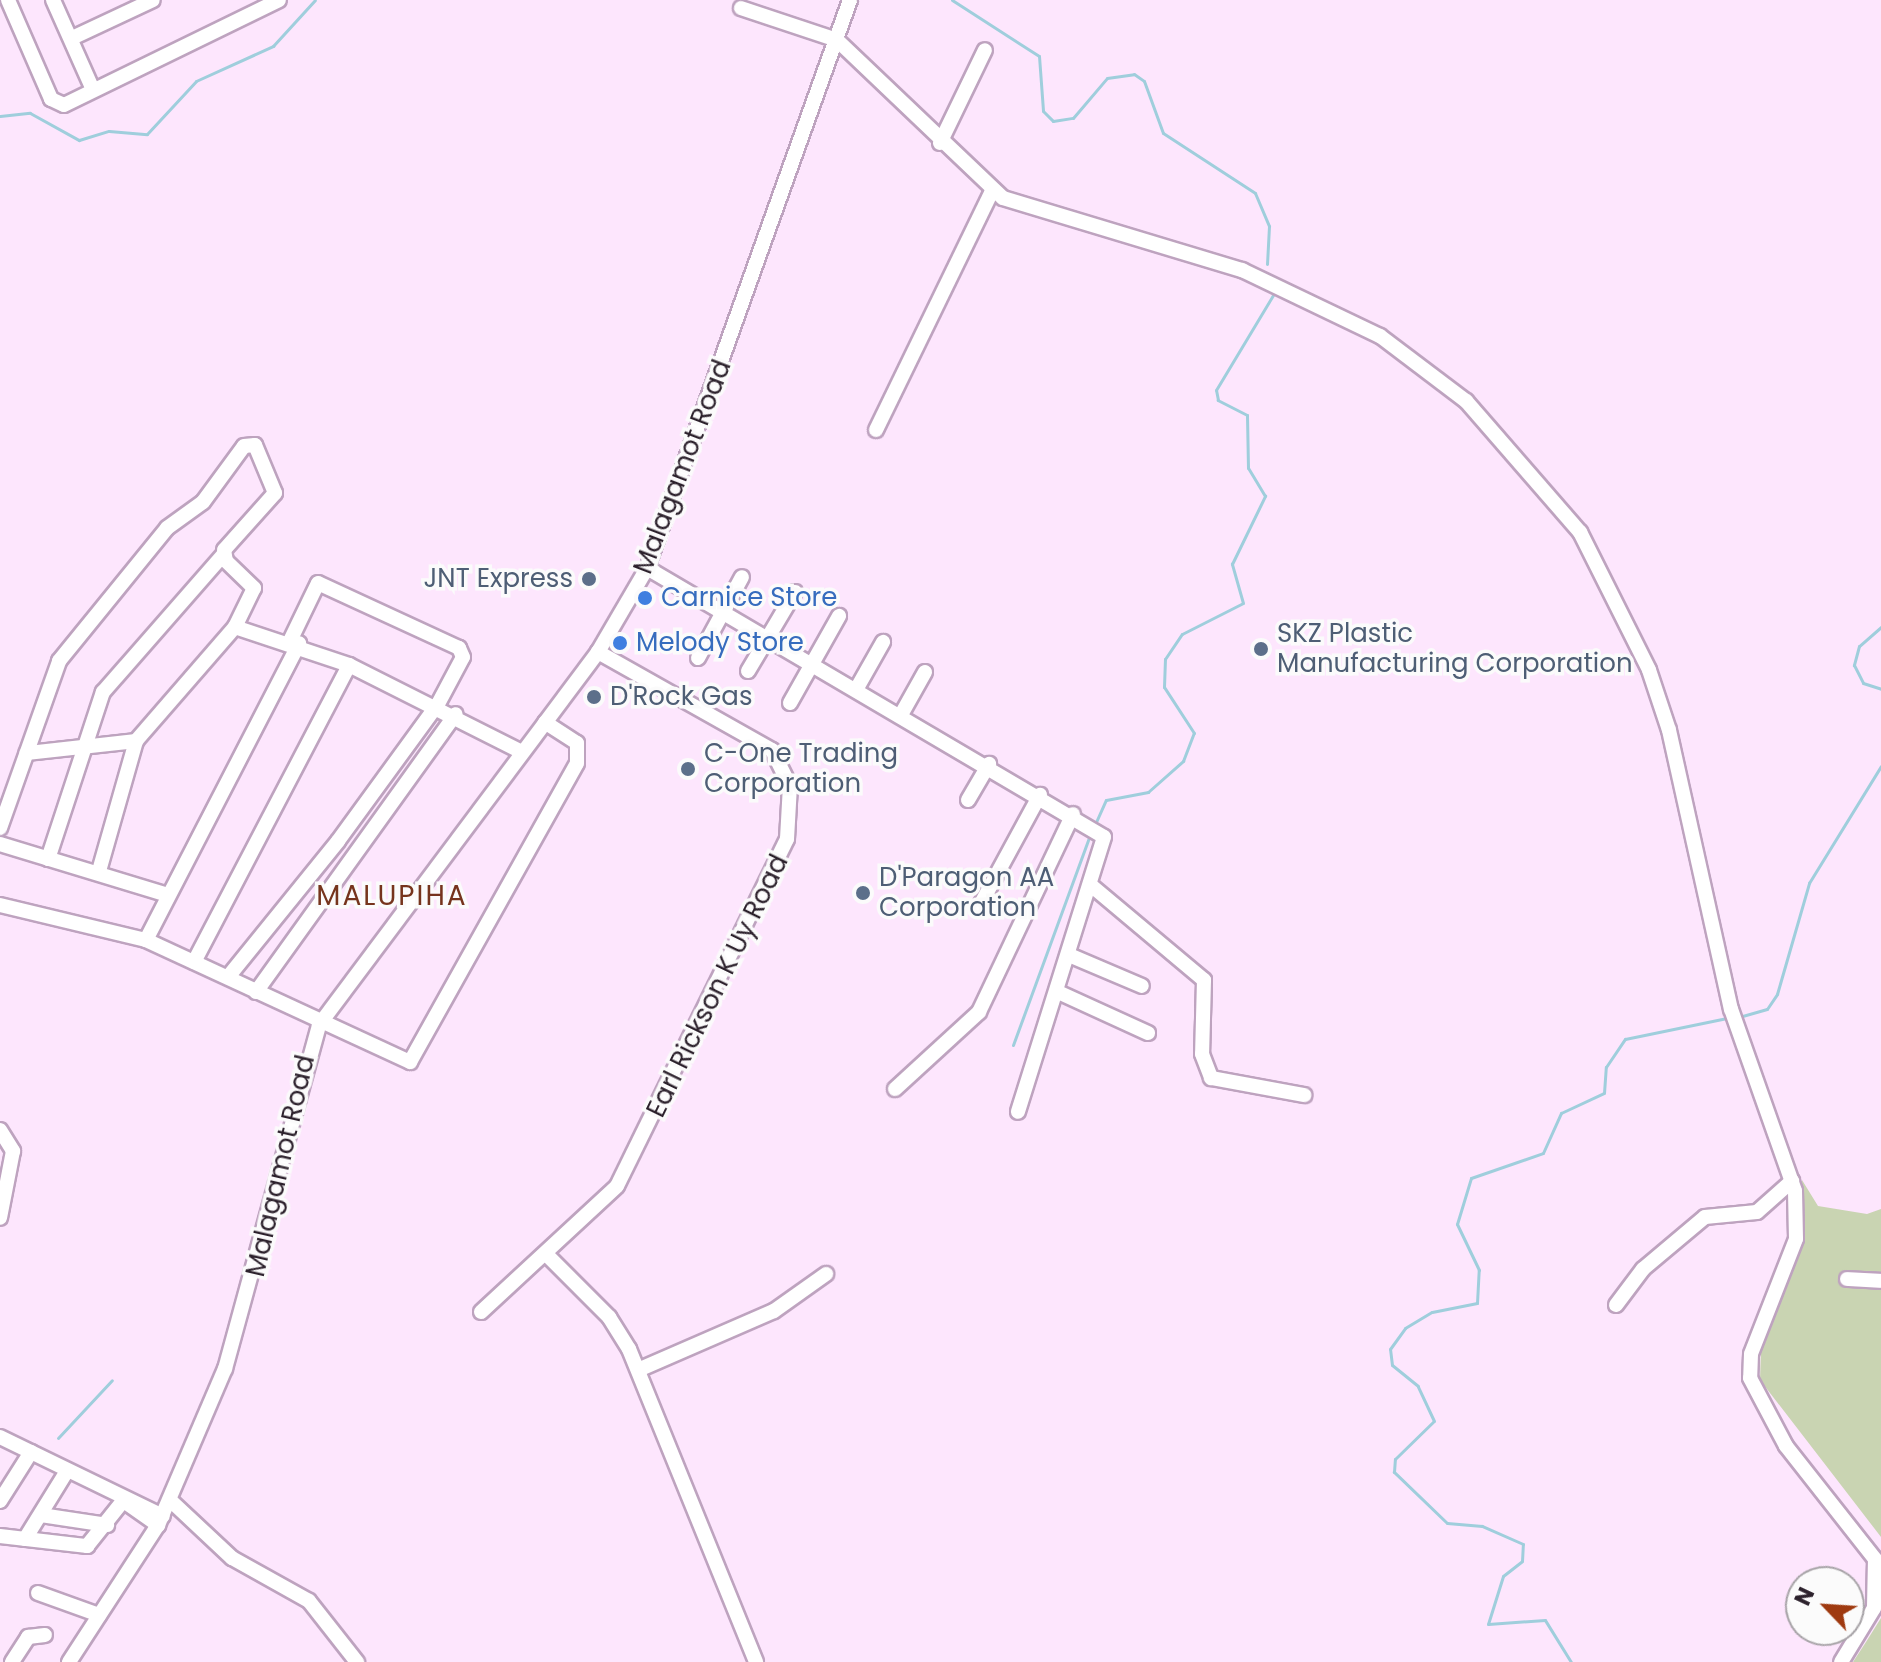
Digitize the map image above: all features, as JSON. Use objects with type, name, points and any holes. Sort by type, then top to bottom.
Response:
[{"type":"street","points":[[8,0],[51,99],[64,105],[279,0]]},
{"type":"street","points":[[53,0],[93,90]]},
{"type":"street","points":[[72,38],[153,0]]},
{"type":"street","name":"Malagamot Road","points":[[69,1662],[161,1520],[239,1332],[292,1101],[319,1025],[598,652],[647,568],[850,0]]},
{"type":"street","points":[[741,8],[837,40],[992,191],[1202,255],[1311,299],[1433,371],[1548,491],[1600,566],[1649,670],[1731,1009],[1792,1181],[1796,1239],[1751,1354],[1750,1378],[1786,1446],[1875,1559],[1874,1608],[1841,1662]]},
{"type":"street","points":[[940,143],[985,50]]},
{"type":"street","points":[[876,430],[992,191]]},
{"type":"street","points":[[0,828],[59,661],[167,528],[203,502],[251,443],[275,493],[113,677],[80,746],[48,859]]},
{"type":"street","points":[[99,871],[136,741],[235,627],[254,588],[223,555]]},
{"type":"street","points":[[647,568],[766,641],[857,688],[989,764],[1073,814],[1104,837],[1093,887],[1018,1112]]},
{"type":"street","points":[[698,658],[742,577]]},
{"type":"street","points":[[146,940],[165,894],[294,642],[320,583],[463,650],[438,704],[228,977]]},
{"type":"street","points":[[748,671],[795,592]]},
{"type":"street","points":[[790,703],[839,616]]},
{"type":"street","points":[[235,627],[294,642],[349,665],[438,704],[522,752]]},
{"type":"street","points":[[857,688],[883,642]]},
{"type":"street","name":"Earl Rickson K Uy Road","points":[[481,1312],[547,1255],[617,1186],[642,1143],[779,867],[791,810],[788,774],[772,750],[598,652]]},
{"type":"street","points":[[194,962],[349,665]]},
{"type":"street","points":[[902,713],[925,672]]},
{"type":"street","points":[[256,992],[456,714]]},
{"type":"street","points":[[0,905],[146,940],[228,977],[392,1059],[417,1059],[577,763],[577,743],[545,722]]},
{"type":"street","points":[[27,753],[136,741]]},
{"type":"street","points":[[968,800],[989,764]]},
{"type":"street","points":[[978,909],[1040,795]]},
{"type":"street","points":[[895,1089],[979,1012],[1073,814]]},
{"type":"street","points":[[0,844],[99,871],[165,894]]},
{"type":"street","points":[[1093,887],[1204,980],[1202,1054],[1211,1078],[1304,1095]]},
{"type":"street","points":[[1069,955],[1142,986]]},
{"type":"street","points":[[1058,992],[1148,1033]]},
{"type":"street","points":[[0,1130],[13,1151],[0,1218]]},
{"type":"street","points":[[1616,1305],[1643,1269],[1705,1217],[1757,1212],[1792,1181]]},
{"type":"street","points":[[547,1255],[609,1317],[638,1370],[756,1662]]},
{"type":"street","points":[[638,1370],[774,1311],[826,1274]]},
{"type":"street","points":[[1847,1279],[1881,1281]]},
{"type":"street","points":[[0,1437],[161,1520]]},
{"type":"street","points":[[0,1501],[31,1452]]},
{"type":"street","points":[[25,1539],[67,1471]]},
{"type":"street","points":[[170,1500],[232,1558],[309,1601],[357,1662]]},
{"type":"street","points":[[0,1536],[87,1546],[126,1502]]},
{"type":"street","points":[[41,1515],[107,1525]]},
{"type":"street","points":[[38,1593],[99,1615]]},
{"type":"street","points":[[12,1662],[28,1637],[45,1635]]},
{"type":"green space","points":[[1802,1180],[1818,1206],[1867,1214],[1881,1209],[1881,1537],[1760,1380],[1761,1348],[1803,1242]]},
{"type":"green space","points":[[1881,1618],[1881,1662],[1853,1662]]},
{"type":"waterway","points":[[0,116],[30,113],[79,140],[109,131],[147,134],[196,81],[273,46],[315,0]]},
{"type":"waterway","points":[[952,0],[1039,56],[1043,111],[1053,121],[1073,118],[1107,78],[1134,74],[1144,81],[1163,133],[1255,193],[1269,226],[1267,264]]},
{"type":"waterway","points":[[1096,822],[1106,800],[1148,792],[1183,761],[1194,733],[1164,687],[1165,659],[1182,634],[1243,603],[1232,564],[1265,496],[1248,468],[1247,415],[1218,400],[1216,390],[1275,292]]},
{"type":"waterway","points":[[1881,627],[1859,646],[1854,665],[1863,683],[1881,689]]},
{"type":"waterway","points":[[1739,1017],[1767,1009],[1777,994],[1809,883],[1881,766]]},
{"type":"waterway","points":[[1013,1045],[1090,835]]},
{"type":"waterway","points":[[1571,1662],[1545,1620],[1488,1624],[1503,1576],[1522,1561],[1523,1544],[1482,1526],[1447,1523],[1394,1472],[1395,1459],[1434,1421],[1418,1386],[1392,1365],[1390,1349],[1405,1328],[1432,1312],[1477,1303],[1479,1270],[1457,1224],[1471,1178],[1543,1153],[1561,1113],[1604,1093],[1606,1067],[1625,1039],[1727,1018]]},
{"type":"waterway","points":[[58,1438],[112,1380]]},
{"type":"place","name":"JNT Express","points":[[589,579]]},
{"type":"place","name":"Carnice Store","points":[[645,598]]},
{"type":"place","name":"Melody Store","points":[[620,643]]},
{"type":"place","name":"SKZ Plastic Manufacturing Corporation","points":[[1261,649]]},
{"type":"place","name":"D'Rock Gas","points":[[594,697]]},
{"type":"place","name":"C-One Trading Corporation","points":[[688,769]]},
{"type":"place","name":"D'Paragon AA Corporation","points":[[863,893]]},
{"type":"district","name":"MALUPIHA","points":[[392,896]]}]
